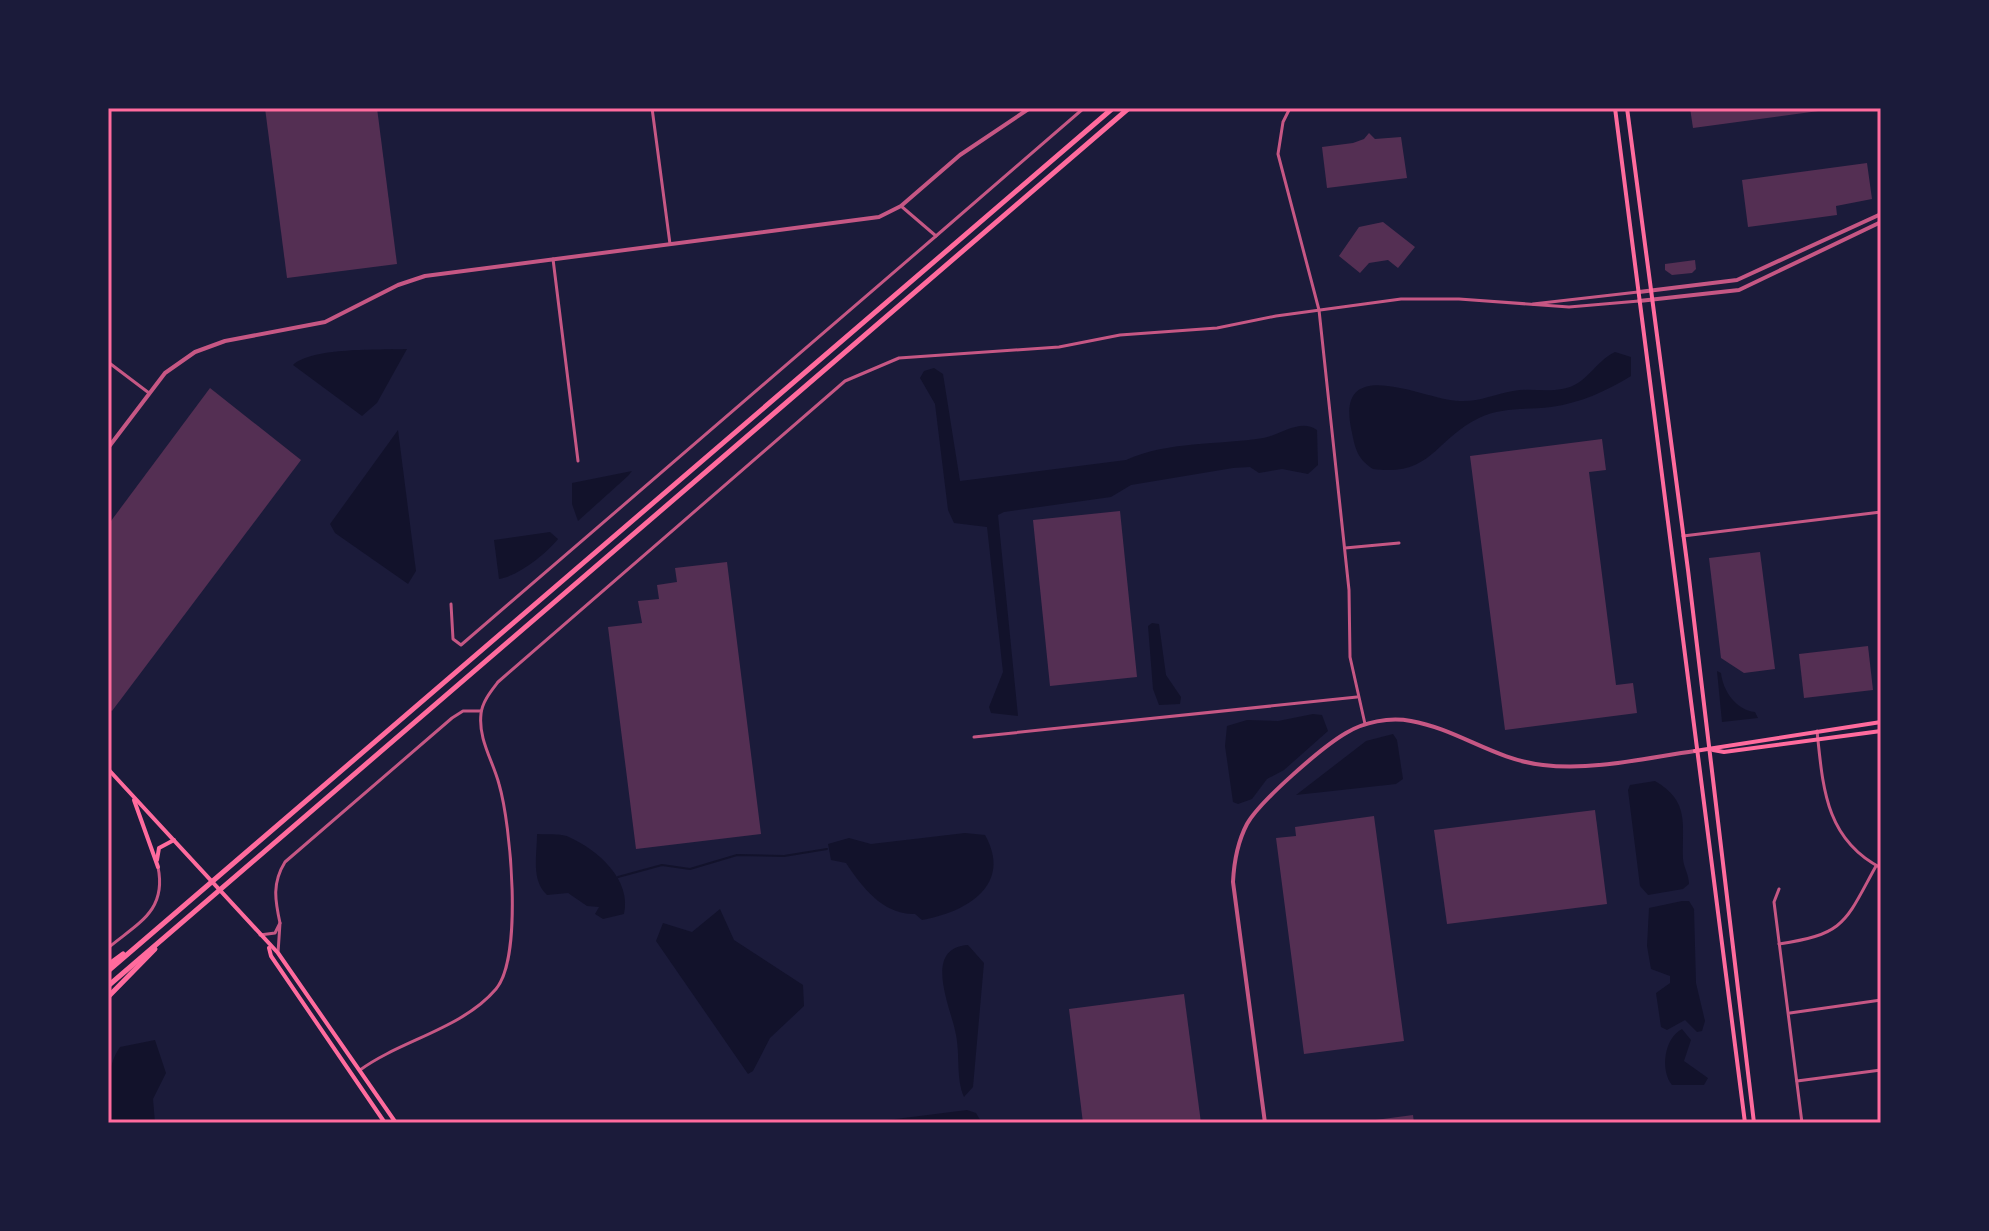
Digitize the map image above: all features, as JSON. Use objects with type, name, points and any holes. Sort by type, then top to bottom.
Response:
[{"type":"highway","points":[[108,968],[1113,108]]},
{"type":"highway","points":[[108,986],[691,489],[1129,108]]},
{"type":"highway","points":[[108,997],[167,934]]},
{"type":"main road","points":[[1615,108],[1745,1123]]},
{"type":"main road","points":[[1627,108],[1710,749],[1754,1123]]},
{"type":"main road","points":[[1695,751],[1881,722]]},
{"type":"main road","points":[[1710,749],[1724,752],[1881,731]]},
{"type":"main road","points":[[108,769],[278,953],[396,1123]]},
{"type":"main road","points":[[134,798],[158,867]]},
{"type":"main road","points":[[158,867],[159,848],[174,840]]},
{"type":"main road","points":[[269,946],[271,956],[385,1123]]},
{"type":"street","points":[[652,108],[670,244]]},
{"type":"street","points":[[108,448],[165,373],[211,345],[325,322],[398,285],[425,276],[863,220],[901,206],[960,155],[1030,108]]},
{"type":"street","points":[[451,604],[453,639],[461,645],[1084,108]]},
{"type":"street","points":[[1290,108],[1279,138],[1280,168],[1319,310],[1345,548],[1348,637],[1357,697],[1365,724]]},
{"type":"street","points":[[901,206],[936,236]]},
{"type":"street","points":[[1529,304],[1737,280],[1881,214]]},
{"type":"street","points":[[360,1070],[388,1052],[463,1015],[484,1001],[506,974],[513,937],[510,869],[500,787],[481,735],[481,711],[498,682],[845,381],[874,366],[925,354],[1004,353],[1139,332],[1219,328],[1319,310],[1428,298],[1569,307],[1739,290],[1881,222]]},
{"type":"street","points":[[553,259],[578,461]]},
{"type":"street","points":[[108,362],[149,393]]},
{"type":"street","points":[[1683,536],[1881,512]]},
{"type":"street","points":[[1345,548],[1399,543]]},
{"type":"street","points":[[974,737],[1357,697]]},
{"type":"street","points":[[278,953],[280,923],[276,876],[285,862],[452,718],[463,711],[481,711]]},
{"type":"street","points":[[1265,1123],[1233,882],[1234,858],[1249,821],[1263,804],[1331,744],[1365,724],[1409,721],[1500,757],[1554,766],[1695,751]]},
{"type":"street","points":[[1779,944],[1822,936],[1842,924],[1879,867],[1850,847],[1831,819],[1817,731]]},
{"type":"street","points":[[108,948],[156,905],[161,883],[158,867]]},
{"type":"street","points":[[1779,889],[1774,902],[1802,1123]]},
{"type":"street","points":[[259,935],[275,933],[280,923]]},
{"type":"street","points":[[1789,1013],[1881,1000]]},
{"type":"street","points":[[1797,1081],[1881,1070]]},
{"type":"shaded area","points":[[407,349],[377,403],[362,416],[293,365],[302,359],[330,352]]},
{"type":"shaded area","points":[[1615,352],[1631,357],[1631,376],[1593,396],[1551,407],[1488,414],[1464,427],[1421,462],[1408,467],[1373,469],[1357,452],[1350,405],[1357,392],[1369,386],[1406,389],[1460,401],[1519,390],[1562,389],[1578,383]]},
{"type":"shaded area","points":[[934,368],[943,374],[960,481],[1126,460],[1176,447],[1263,438],[1304,426],[1317,430],[1318,465],[1308,474],[1282,469],[1259,473],[1250,467],[1233,468],[1131,485],[1111,497],[998,515],[1018,716],[991,713],[989,707],[1003,672],[987,527],[954,523],[948,510],[935,404],[920,378],[924,371]]},
{"type":"shaded area","points":[[398,430],[416,571],[408,584],[335,533],[330,524]]},
{"type":"shaded area","points":[[632,471],[578,521],[572,504],[572,483]]},
{"type":"shaded area","points":[[550,532],[558,539],[546,551],[523,569],[499,579],[494,540]]},
{"type":"shaded area","points":[[1159,624],[1166,675],[1181,697],[1180,704],[1159,705],[1153,689],[1148,626]]},
{"type":"shaded area","points":[[1717,671],[1721,673],[1724,686],[1736,704],[1755,712],[1758,718],[1722,722]]},
{"type":"shaded area","points":[[1322,715],[1328,731],[1284,770],[1267,779],[1252,799],[1238,804],[1233,802],[1225,746],[1227,726],[1247,720],[1278,721]]},
{"type":"shaded area","points":[[1393,734],[1397,740],[1403,779],[1396,784],[1296,795],[1366,741]]},
{"type":"shaded area","points":[[1655,781],[1674,797],[1682,814],[1683,859],[1689,884],[1683,889],[1648,895],[1640,886],[1628,790],[1630,785]]},
{"type":"shaded area","points":[[965,833],[985,835],[992,853],[993,868],[989,882],[969,903],[922,920],[915,914],[893,910],[874,898],[846,863],[831,860],[828,844],[849,838],[871,844]]},
{"type":"shaded area","points":[[537,834],[569,837],[601,858],[623,889],[624,914],[603,919],[595,914],[599,907],[587,906],[568,893],[547,895],[537,875]]},
{"type":"shaded area","points":[[1689,901],[1694,909],[1696,983],[1705,1021],[1702,1031],[1697,1032],[1685,1020],[1667,1030],[1661,1027],[1656,993],[1670,983],[1670,976],[1651,969],[1647,946],[1649,908]]},
{"type":"shaded area","points":[[720,909],[734,940],[803,985],[804,1006],[770,1038],[753,1071],[748,1074],[656,941],[663,923],[692,932]]},
{"type":"shaded area","points":[[968,945],[984,963],[973,1087],[964,1097],[956,1035],[942,968],[946,957],[954,949]]},
{"type":"shaded area","points":[[1682,1029],[1691,1040],[1684,1061],[1708,1078],[1704,1085],[1672,1085],[1668,1079],[1665,1063],[1668,1047],[1671,1039]]},
{"type":"shaded area","points":[[155,1040],[166,1073],[153,1099],[155,1123],[108,1123],[108,1084],[115,1055],[120,1047]]},
{"type":"shaded area","points":[[967,1110],[976,1113],[982,1123],[864,1123]]},
{"type":"building","points":[[265,108],[377,108],[397,264],[287,278]]},
{"type":"building","points":[[1690,108],[1826,108],[1826,110],[1693,128]]},
{"type":"building","points":[[1369,133],[1375,139],[1401,137],[1407,178],[1327,188],[1322,147],[1353,143],[1364,139]]},
{"type":"building","points":[[1867,163],[1872,199],[1836,206],[1837,215],[1748,227],[1742,180]]},
{"type":"building","points":[[1383,222],[1415,247],[1398,268],[1388,260],[1369,263],[1360,273],[1339,256],[1359,227]]},
{"type":"building","points":[[1695,260],[1696,269],[1692,273],[1672,275],[1665,270],[1665,264]]},
{"type":"building","points":[[210,388],[301,460],[112,711],[108,708],[108,525]]},
{"type":"building","points":[[1602,439],[1606,470],[1589,472],[1616,685],[1633,683],[1637,713],[1505,730],[1470,456]]},
{"type":"building","points":[[1120,511],[1137,677],[1050,686],[1033,520]]},
{"type":"building","points":[[1760,552],[1775,669],[1744,673],[1721,658],[1709,558]]},
{"type":"building","points":[[727,562],[761,834],[636,849],[608,627],[642,623],[638,601],[659,599],[657,585],[677,582],[675,568]]},
{"type":"building","points":[[1868,646],[1873,690],[1804,698],[1799,654]]},
{"type":"building","points":[[1595,810],[1607,904],[1447,924],[1434,830]]},
{"type":"building","points":[[1374,816],[1404,1041],[1304,1054],[1276,838],[1296,836],[1295,827]]},
{"type":"building","points":[[1184,994],[1201,1123],[1083,1123],[1069,1009]]},
{"type":"building","points":[[1413,1115],[1414,1123],[1368,1123],[1368,1121]]},
{"type":"waterway","points":[[618,877],[662,865],[690,869],[737,855],[784,856],[827,849]]}]
